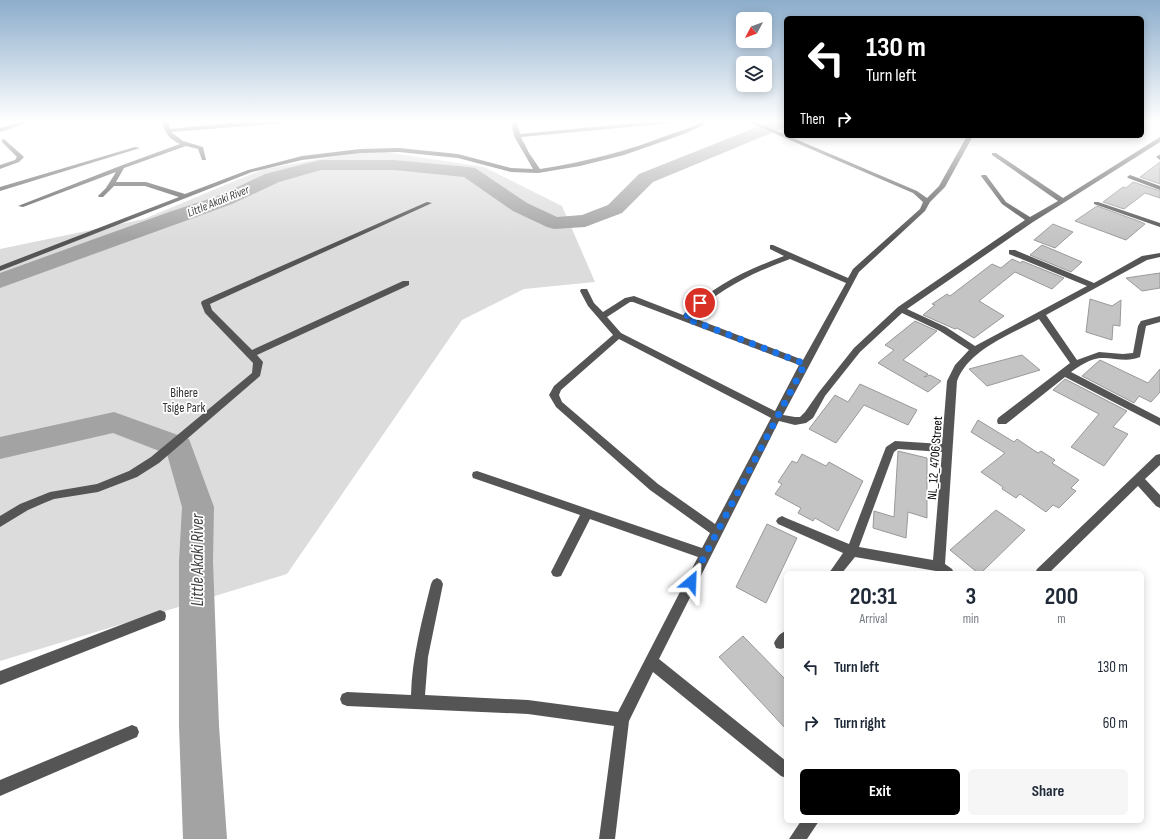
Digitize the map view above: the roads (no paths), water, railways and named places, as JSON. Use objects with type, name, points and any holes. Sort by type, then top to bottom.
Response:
[{"type":"street","points":[[0,167],[18,160]]},
{"type":"street","points":[[0,189],[96,160]]},
{"type":"street","points":[[21,206],[140,160]]},
{"type":"street","points":[[0,269],[260,167],[292,160]]},
{"type":"street","points":[[479,160],[511,170],[538,171],[571,167],[596,160]]},
{"type":"street","points":[[530,160],[538,171]]},
{"type":"street","points":[[839,160],[915,192],[927,201]]},
{"type":"street","points":[[607,839],[622,720],[716,531],[805,364],[859,268],[923,210],[927,201],[942,187],[957,160]]},
{"type":"street","points":[[1003,160],[1063,201]]},
{"type":"street","points":[[584,291],[591,304],[618,335],[777,417],[795,421],[802,420],[809,415],[822,394],[856,350],[901,309],[1030,220],[1127,160]]},
{"type":"street","points":[[101,196],[112,184],[122,167]]},
{"type":"street","points":[[984,176],[1004,203],[1030,220]]},
{"type":"street","points":[[1130,178],[1160,188]]},
{"type":"street","points":[[112,184],[146,184],[184,196]]},
{"type":"street","points":[[0,522],[24,507],[40,500],[54,495],[98,488],[133,474],[155,460],[257,374],[258,362],[208,311],[205,303],[430,203]]},
{"type":"street","points":[[1096,203],[1160,225]]},
{"type":"street","points":[[773,247],[790,256],[851,282]]},
{"type":"street","points":[[1012,252],[1095,286]]},
{"type":"street","name":"NL_12_4706 Street","points":[[944,570],[952,381],[957,369],[975,350],[1145,258],[1160,255]]},
{"type":"street","points":[[685,318],[707,296],[736,278],[752,270],[790,256]]},
{"type":"street","points":[[251,354],[406,283]]},
{"type":"street","points":[[602,316],[632,299],[805,364]]},
{"type":"street","points":[[901,309],[937,326],[975,350]]},
{"type":"street","points":[[1041,315],[1075,364]]},
{"type":"street","points":[[1002,421],[1075,364],[1092,356],[1100,355],[1126,358],[1137,355],[1142,326],[1144,323],[1160,319]]},
{"type":"street","points":[[618,335],[557,388],[554,395],[559,404],[619,458],[654,487],[716,531]]},
{"type":"street","points":[[1066,372],[1160,422]]},
{"type":"street","points":[[837,571],[852,551],[890,450],[894,445],[901,444],[948,448]]},
{"type":"street","points":[[1043,571],[1140,480],[1160,458]]},
{"type":"street","points":[[477,475],[705,554]]},
{"type":"street","points":[[1140,480],[1160,503]]},
{"type":"street","points":[[557,572],[587,513]]},
{"type":"street","points":[[782,521],[852,551],[944,570]]},
{"type":"street","points":[[418,701],[417,675],[436,584]]},
{"type":"street","points":[[0,678],[160,616]]},
{"type":"street","points":[[652,662],[784,769]]},
{"type":"street","points":[[347,699],[528,707],[622,720]]},
{"type":"street","points":[[0,788],[132,732]]},
{"type":"street","points":[[797,839],[809,823]]},
{"type":"waterway","name":"Little Akaki River","points":[[0,281],[176,216],[225,200],[272,178],[320,165],[394,165],[469,172],[520,207],[554,223],[585,221],[615,209],[646,178],[690,160]]},
{"type":"waterway","name":"Little Akaki River","points":[[0,448],[114,422],[179,447],[198,507],[196,561],[199,726],[205,839]]},
{"type":"park label","name":"Bihere Tsige Park","points":[[184,400]]}]
